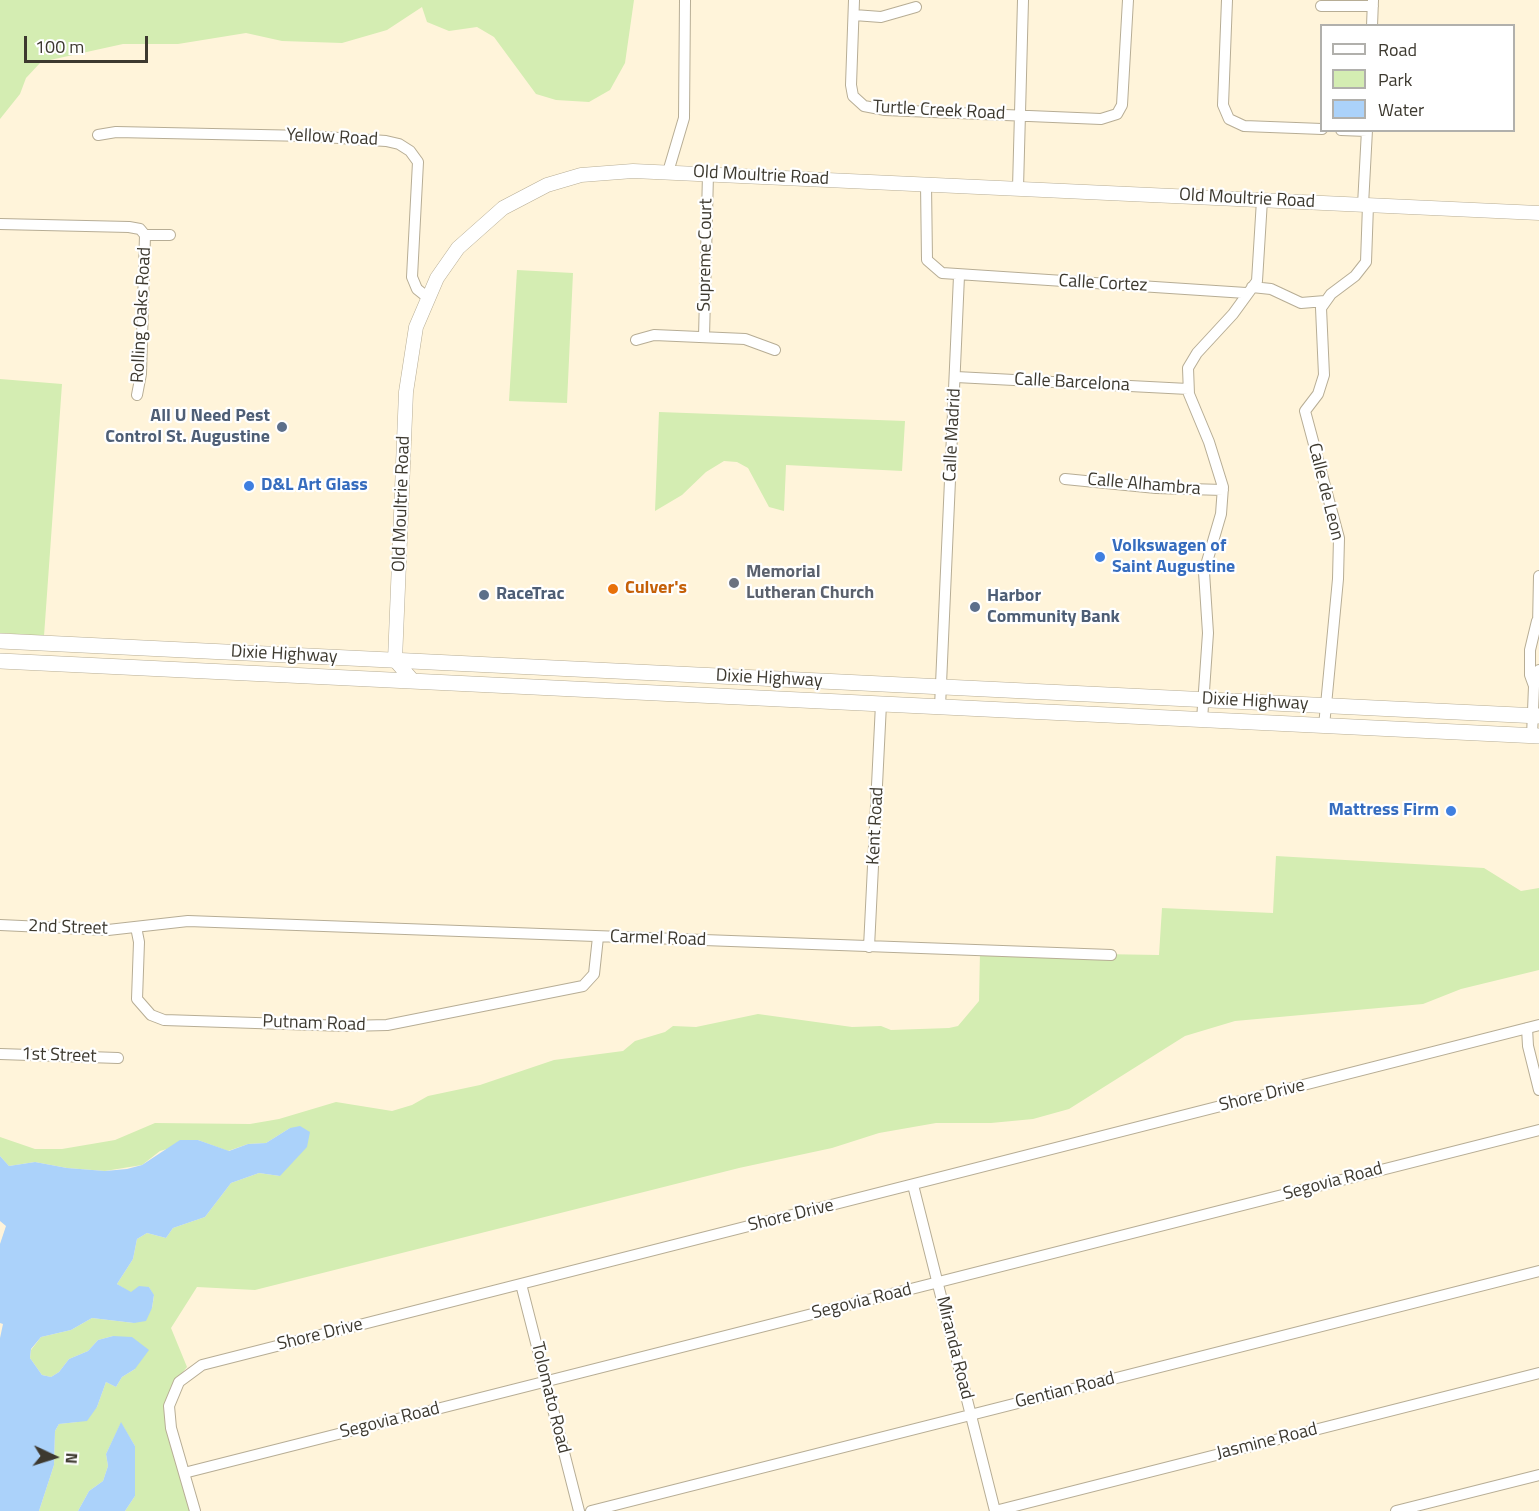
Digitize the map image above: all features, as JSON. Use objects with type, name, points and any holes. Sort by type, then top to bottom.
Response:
[{"type":"main road","name":"Old Moultrie Road","points":[[395,660],[408,370],[416,327],[427,297],[447,262],[471,233],[520,197],[547,184],[604,171],[668,172],[1539,213]]},
{"type":"main road","name":"Dixie Highway","points":[[0,641],[1536,716]]},
{"type":"main road","points":[[395,660],[413,681]]},
{"type":"main road","points":[[0,661],[1536,736]]},
{"type":"street","points":[[668,172],[684,118],[685,0]]},
{"type":"street","name":"Turtle Creek Road","points":[[854,0],[850,85],[853,96],[864,106],[885,110],[1018,115]]},
{"type":"street","points":[[1018,188],[1018,115],[1023,0]]},
{"type":"street","points":[[1018,115],[1101,119],[1117,114],[1123,100],[1128,0]]},
{"type":"street","points":[[1227,0],[1222,87],[1223,105],[1228,119],[1244,126],[1320,129]]},
{"type":"street","points":[[1321,6],[1373,3],[1372,24]]},
{"type":"street","points":[[854,15],[881,17],[916,7]]},
{"type":"street","name":"Yellow Road","points":[[98,135],[116,132],[308,136],[386,141],[399,144],[410,151],[418,162],[412,277],[417,289],[427,297]]},
{"type":"street","points":[[1249,290],[1270,289],[1301,303],[1325,300],[1355,276],[1366,262],[1367,132]]},
{"type":"street","name":"Supreme Court","points":[[704,337],[708,174]]},
{"type":"street","points":[[926,184],[927,260],[942,273],[959,276]]},
{"type":"street","points":[[1202,720],[1208,633],[1204,572],[1221,514],[1223,490],[1217,464],[1188,389],[1189,364],[1233,314],[1258,277],[1262,200]]},
{"type":"street","points":[[0,224],[129,227],[140,229],[146,235],[170,235]]},
{"type":"street","name":"Rolling Oaks Road","points":[[137,395],[141,374],[146,235]]},
{"type":"street","name":"Calle Cortez","points":[[959,276],[1249,290]]},
{"type":"street","name":"Calle Madrid","points":[[940,707],[959,276]]},
{"type":"street","name":"Calle de Leon","points":[[1324,726],[1338,579],[1339,538],[1305,411],[1318,394],[1324,375],[1320,313],[1325,300]]},
{"type":"street","name":"Supreme Court","points":[[636,340],[654,335],[745,339],[774,350]]},
{"type":"street","name":"Calle Barcelona","points":[[956,377],[1188,389]]},
{"type":"street","name":"Calle Alhambra","points":[[1065,479],[1127,486],[1223,490]]},
{"type":"street","points":[[1539,576],[1537,621],[1539,637]]},
{"type":"street","points":[[1536,736],[1530,650],[1537,621]]},
{"type":"street","points":[[140,668],[141,648]]},
{"type":"street","points":[[1534,686],[1539,670]]},
{"type":"street","points":[[671,674],[685,695]]},
{"type":"street","name":"Kent Road","points":[[869,947],[881,704]]},
{"type":"street","name":"Carmel Road","points":[[136,927],[162,922],[206,922],[1110,956]]},
{"type":"street","name":"2nd Street","points":[[0,925],[108,930],[136,927]]},
{"type":"street","name":"Putnam Road","points":[[136,927],[140,942],[137,999],[151,1016],[164,1020],[347,1026],[387,1025],[583,986],[594,974],[598,937]]},
{"type":"street","name":"Shore Drive","points":[[195,1511],[171,1428],[170,1406],[176,1387],[192,1371],[207,1363],[1539,1025]]},
{"type":"street","points":[[1527,1028],[1528,1046],[1539,1090]]},
{"type":"street","name":"1st Street","points":[[0,1054],[118,1058]]},
{"type":"street","name":"Segovia Road","points":[[184,1473],[1539,1130]]},
{"type":"street","name":"Miranda Road","points":[[913,1185],[995,1511]]},
{"type":"street","name":"Gentian Road","points":[[591,1511],[1539,1271]]},
{"type":"street","name":"Tolomato Road","points":[[521,1284],[579,1511]]},
{"type":"street","name":"Jasmine Road","points":[[995,1511],[1539,1373]]},
{"type":"street","points":[[1396,1511],[1539,1475]]},
{"type":"green space","points":[[0,0],[634,0],[625,63],[610,90],[589,102],[556,100],[536,94],[494,37],[477,27],[449,31],[427,22],[422,7],[387,30],[342,43],[282,41],[246,33],[178,44],[123,44],[41,62],[26,78],[20,94],[0,119]]},
{"type":"green space","points":[[517,270],[573,273],[567,403],[509,401]]},
{"type":"green space","points":[[0,379],[62,384],[44,636],[0,633]]},
{"type":"green space","points":[[659,412],[905,421],[902,471],[786,465],[784,511],[769,507],[748,468],[737,462],[724,461],[706,472],[682,495],[655,511]]},
{"type":"green space","points":[[1276,856],[1484,868],[1521,891],[1539,888],[1539,970],[1461,989],[1423,1004],[1235,1021],[1185,1036],[1069,1109],[1033,1119],[991,1123],[936,1123],[879,1133],[832,1148],[739,1168],[255,1290],[197,1287],[171,1328],[187,1367],[171,1386],[166,1406],[193,1511],[125,1511],[135,1496],[135,1446],[121,1423],[106,1454],[108,1466],[103,1481],[89,1491],[78,1511],[39,1511],[54,1465],[55,1431],[59,1424],[77,1422],[97,1407],[106,1382],[116,1387],[122,1377],[135,1369],[113,1336],[98,1340],[88,1351],[69,1359],[59,1372],[51,1377],[42,1375],[30,1358],[31,1350],[41,1337],[71,1330],[92,1318],[134,1323],[152,1308],[154,1296],[149,1287],[131,1293],[117,1284],[133,1259],[137,1239],[147,1233],[166,1238],[173,1228],[205,1217],[231,1183],[259,1173],[280,1176],[290,1128],[266,1143],[248,1144],[228,1151],[198,1140],[160,1151],[142,1165],[105,1171],[67,1168],[35,1162],[9,1166],[0,1156],[0,1137],[35,1149],[62,1149],[115,1140],[155,1123],[250,1124],[279,1119],[336,1102],[392,1111],[412,1105],[428,1096],[480,1085],[554,1060],[623,1051],[635,1041],[665,1032],[673,1026],[696,1027],[758,1014],[852,1027],[881,1026],[891,1030],[949,1028],[958,1026],[979,1001],[980,952],[1159,955],[1162,908],[1273,913]]},
{"type":"water","points":[[300,1126],[310,1132],[307,1147],[280,1176],[259,1173],[231,1183],[205,1217],[173,1228],[166,1238],[147,1233],[137,1239],[133,1259],[117,1284],[131,1292],[139,1286],[149,1287],[154,1295],[152,1308],[146,1321],[134,1323],[92,1318],[71,1330],[41,1337],[31,1349],[30,1358],[42,1375],[51,1377],[59,1372],[69,1359],[88,1351],[98,1340],[113,1336],[132,1337],[149,1350],[135,1369],[122,1377],[116,1387],[106,1382],[97,1407],[87,1421],[59,1424],[55,1431],[54,1465],[39,1511],[0,1511],[0,1338],[3,1324],[0,1323],[0,1244],[6,1226],[0,1221],[0,1156],[9,1166],[35,1162],[67,1168],[105,1171],[127,1169],[142,1165],[180,1140],[198,1140],[229,1151],[248,1144],[266,1143],[290,1128]]},
{"type":"water","points":[[121,1422],[135,1446],[135,1496],[125,1511],[78,1511],[89,1491],[103,1481],[108,1466],[106,1454]]},
{"type":"place","name":"All U Need Pest Control St. Augustine","points":[[282,427]]},
{"type":"place","name":"D&L Art Glass","points":[[249,486]]},
{"type":"place","name":"Volkswagen of Saint Augustine","points":[[1100,557]]},
{"type":"place","name":"Memorial Lutheran Church","points":[[734,583]]},
{"type":"place","name":"Culver's","points":[[613,589]]},
{"type":"place","name":"RaceTrac","points":[[484,595]]},
{"type":"place","name":"Harbor Community Bank","points":[[975,607]]},
{"type":"place","name":"Mattress Firm","points":[[1451,811]]}]
